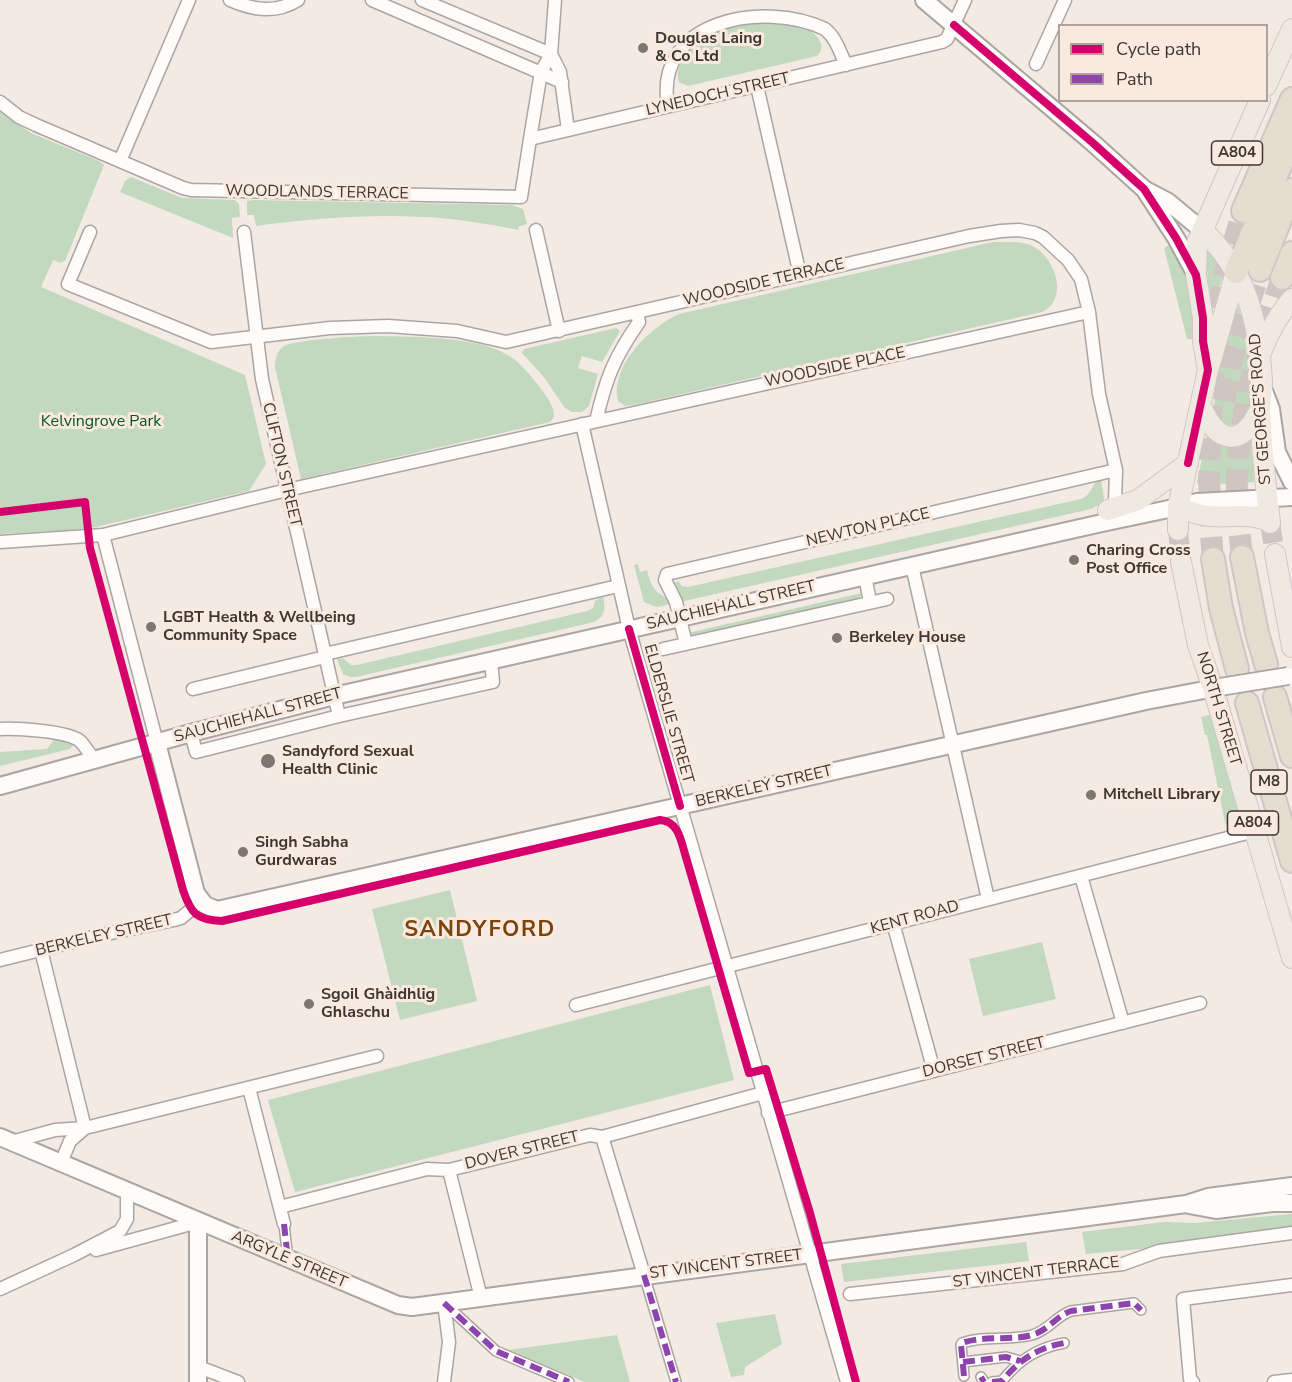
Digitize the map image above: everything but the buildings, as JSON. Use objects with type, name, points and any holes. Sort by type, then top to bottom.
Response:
[{"type":"highway","points":[[1243,211],[1292,99]]},
{"type":"highway","points":[[1241,263],[1292,137]]},
{"type":"highway","points":[[1241,263],[1292,190]]},
{"type":"highway","points":[[1282,278],[1292,253]]},
{"type":"highway","points":[[1242,556],[1252,612],[1266,664]]},
{"type":"highway","points":[[1213,559],[1221,608],[1237,669]]},
{"type":"highway","name":"M8","points":[[1275,697],[1292,756]]},
{"type":"highway","name":"M8","points":[[1247,703],[1292,861]]},
{"type":"main road","points":[[1268,82],[1292,29]]},
{"type":"main road","name":"A804","points":[[1208,370],[1203,342],[1201,299],[1196,275],[1196,251],[1202,230],[1259,102]]},
{"type":"main road","name":"ST GEORGE'S ROAD","points":[[1178,507],[1203,515],[1247,514],[1270,522],[1260,409],[1262,385],[1260,355],[1254,316],[1241,263],[1202,230]]},
{"type":"main road","points":[[1178,530],[1178,507],[1208,370],[1241,263]]},
{"type":"main road","points":[[1260,355],[1278,316],[1292,299]]},
{"type":"main road","points":[[1201,405],[1216,431],[1229,436],[1240,435],[1250,429],[1260,409]]},
{"type":"main road","points":[[1108,510],[1138,501],[1188,463]]},
{"type":"main road","points":[[1275,554],[1292,647]]},
{"type":"main road","name":"NORTH STREET","points":[[1181,562],[1198,645],[1217,687],[1292,958]]},
{"type":"street","points":[[120,161],[189,0]]},
{"type":"street","points":[[230,0],[244,6],[268,10],[287,6],[298,0]]},
{"type":"street","points":[[372,0],[562,82]]},
{"type":"street","points":[[422,0],[551,54],[560,72],[568,130]]},
{"type":"street","points":[[530,140],[541,72],[551,54],[555,0]]},
{"type":"street","points":[[924,0],[1144,189],[1167,201],[1202,230]]},
{"type":"street","points":[[954,25],[965,0]]},
{"type":"street","points":[[1036,64],[1065,0]]},
{"type":"street","points":[[668,106],[666,80],[674,55],[682,43],[706,21],[738,7],[775,6],[806,16],[831,34],[846,65]]},
{"type":"street","points":[[451,34],[459,16]]},
{"type":"street","name":"LYNEDOCH STREET","points":[[530,140],[942,42],[947,39],[954,25]]},
{"type":"street","points":[[757,86],[800,275]]},
{"type":"street","name":"WOODLANDS TERRACE","points":[[0,102],[19,117],[183,188],[202,191],[520,197],[530,140]]},
{"type":"street","name":"A804","points":[[1144,189],[1176,238],[1196,275]]},
{"type":"street","points":[[536,230],[559,331]]},
{"type":"street","name":"WOODSIDE TERRACE","points":[[90,232],[68,284],[211,342],[355,326],[457,331],[506,342],[969,236],[1001,231],[1028,231],[1043,237],[1068,260],[1081,279],[1089,312],[1099,394],[1116,471],[1115,502],[1108,510]]},
{"type":"street","name":"CLIFTON STREET","points":[[244,232],[262,379],[339,716]]},
{"type":"street","name":"WOODSIDE PLACE","points":[[0,542],[103,535],[287,490],[1089,312]]},
{"type":"street","points":[[596,421],[611,368],[623,344],[639,322],[637,313]]},
{"type":"street","points":[[1262,385],[1271,409],[1276,452],[1292,482]]},
{"type":"street","name":"ELDERSLIE STREET","points":[[582,424],[629,629],[764,1093],[808,1254],[847,1382]]},
{"type":"street","name":"NEWTON PLACE","points":[[680,618],[676,602],[666,585],[664,578],[667,574],[1116,471]]},
{"type":"street","name":"SAUCHIEHALL STREET","points":[[0,786],[334,696],[865,576],[1197,502],[1292,497]]},
{"type":"street","points":[[951,557],[980,539],[1108,510]]},
{"type":"street","points":[[103,535],[200,902]]},
{"type":"street","points":[[912,566],[988,899]]},
{"type":"street","points":[[865,576],[870,602]]},
{"type":"street","points":[[193,689],[618,586]]},
{"type":"street","points":[[663,649],[887,599]]},
{"type":"street","points":[[680,618],[686,644]]},
{"type":"street","points":[[192,733],[196,752],[339,716],[493,682],[491,661]]},
{"type":"street","name":"BERKELEY STREET","points":[[0,960],[181,918],[200,902],[213,910],[221,910],[1146,701],[1290,676]]},
{"type":"street","points":[[0,729],[25,729],[72,737],[81,743],[94,760]]},
{"type":"street","name":"KENT ROAD","points":[[576,1005],[728,968],[893,923],[1255,831]]},
{"type":"street","points":[[1081,876],[1123,1023]]},
{"type":"street","points":[[893,923],[934,1071]]},
{"type":"street","points":[[40,950],[85,1128]]},
{"type":"street","name":"DORSET STREET","points":[[768,1113],[1200,1003]]},
{"type":"street","points":[[5,1140],[55,1130],[85,1128],[377,1056]]},
{"type":"street","points":[[249,1088],[284,1224],[288,1260]]},
{"type":"street","name":"DOVER STREET","points":[[280,1207],[427,1169],[449,1170],[590,1135],[602,1137],[764,1093]]},
{"type":"street","points":[[61,1163],[70,1141],[85,1128]]},
{"type":"street","points":[[602,1137],[676,1382]]},
{"type":"street","name":"ARGYLE STREET","points":[[5,1140],[398,1305],[412,1307],[444,1304]]},
{"type":"street","points":[[449,1170],[481,1298]]},
{"type":"street","name":"ST VINCENT STREET","points":[[444,1304],[644,1275],[1186,1204],[1208,1197],[1292,1186]]},
{"type":"street","points":[[0,1289],[74,1256],[124,1227],[128,1219],[127,1191]]},
{"type":"street","name":"ST VINCENT STREET","points":[[1186,1204],[1216,1210],[1272,1203],[1292,1203]]},
{"type":"street","points":[[74,1256],[198,1222],[198,1375],[238,1382]]},
{"type":"street","name":"ST VINCENT TERRACE","points":[[850,1294],[1123,1264],[1159,1251],[1292,1233]]},
{"type":"street","points":[[1193,1382],[1190,1379],[1183,1299],[1292,1285]]},
{"type":"street","points":[[964,1376],[962,1343],[1031,1335],[1047,1329],[1062,1314],[1071,1311],[1134,1303],[1141,1310]]},
{"type":"street","points":[[444,1304],[449,1342],[444,1382]]},
{"type":"street","points":[[444,1304],[496,1352],[569,1382]]},
{"type":"street","points":[[992,1382],[1002,1381],[1020,1361],[1038,1350],[1064,1343]]},
{"type":"street","points":[[963,1362],[1006,1358],[1020,1361]]},
{"type":"street","points":[[1274,1382],[1292,1380]]},
{"type":"green space","points":[[745,17],[804,28],[818,38],[822,47],[817,56],[688,86],[679,82],[681,62],[695,44],[711,32]]},
{"type":"green space","name":"Kelvingrove Park","points":[[0,111],[31,133],[104,165],[65,261],[60,263],[53,260],[41,287],[245,375],[266,464],[249,491],[87,529],[0,534]]},
{"type":"green space","points":[[131,177],[182,198],[235,200],[239,204],[240,217],[232,218],[233,238],[120,192],[125,181]]},
{"type":"green space","points":[[247,201],[512,205],[523,209],[527,224],[518,227],[519,230],[447,219],[380,216],[318,219],[256,226],[254,215],[247,215]]},
{"type":"green space","points":[[993,242],[1024,243],[1042,253],[1053,270],[1056,280],[1055,298],[1050,306],[1042,312],[638,404],[625,406],[618,401],[617,388],[620,374],[635,349],[656,328],[679,314]]},
{"type":"green space","points":[[1173,243],[1189,290],[1193,314],[1192,339],[1187,339],[1164,248]]},
{"type":"green space","points":[[1209,251],[1225,273],[1219,287],[1221,288],[1218,297],[1214,302],[1217,303],[1216,306],[1213,307],[1208,283],[1206,252]]},
{"type":"green space","points":[[1235,308],[1239,308],[1244,329],[1251,405],[1249,413],[1241,422],[1230,426],[1221,423],[1217,418],[1214,402]]},
{"type":"green space","points":[[616,328],[620,331],[602,362],[582,356],[578,368],[598,374],[589,406],[582,412],[572,412],[565,408],[543,376],[522,353],[524,349]]},
{"type":"green space","points":[[378,336],[428,337],[464,341],[497,349],[521,366],[544,392],[553,409],[554,417],[550,422],[301,479],[275,367],[278,353],[284,346],[302,341]]},
{"type":"green space","points":[[1207,434],[1253,437],[1254,482],[1199,485],[1197,482]]},
{"type":"green space","points":[[1101,478],[1104,499],[1091,509],[680,602],[673,584],[678,581],[682,586],[688,587],[1081,499]]},
{"type":"green space","points":[[638,564],[640,572],[647,570],[655,589],[672,604],[656,607],[644,602],[634,565]]},
{"type":"green space","points":[[862,593],[858,601],[691,637],[688,633]]},
{"type":"green space","points":[[603,596],[603,613],[599,619],[590,623],[356,677],[343,674],[337,659],[343,658],[351,665],[357,665],[587,611],[593,608],[595,601]]},
{"type":"green space","points":[[1214,714],[1242,819],[1238,826],[1230,831],[1225,823],[1228,822],[1225,822],[1207,735],[1205,735],[1201,717]]},
{"type":"green space","points":[[55,738],[71,742],[73,745],[70,749],[0,766],[0,752],[47,749]]},
{"type":"green space","points":[[450,890],[477,1001],[400,1020],[372,909]]},
{"type":"green space","points":[[1042,942],[1056,999],[983,1016],[969,959]]},
{"type":"green space","points":[[710,985],[734,1080],[295,1192],[268,1100]]},
{"type":"green space","points":[[1292,1214],[1292,1230],[1260,1231],[1151,1248],[1086,1254],[1082,1232],[1164,1222],[1195,1223]]},
{"type":"green space","points":[[1026,1242],[1029,1261],[844,1282],[841,1264]]},
{"type":"green space","points":[[775,1314],[782,1344],[745,1367],[744,1375],[731,1377],[716,1323]]},
{"type":"green space","points":[[617,1335],[630,1382],[585,1382],[508,1350]]},
{"type":"tunnel","points":[[1219,309],[1225,272],[1243,211]]},
{"type":"tunnel","points":[[1224,401],[1233,354],[1260,270]]},
{"type":"tunnel","points":[[1242,557],[1237,484],[1242,424],[1252,374],[1282,278]]},
{"type":"tunnel","points":[[1213,559],[1209,462],[1214,365]]},
{"type":"tunnel","points":[[1270,523],[1275,554]]},
{"type":"tunnel","points":[[1178,530],[1181,562]]},
{"type":"marked path","points":[[284,1224],[288,1260]]},
{"type":"marked path","points":[[644,1275],[676,1382]]},
{"type":"marked path","points":[[444,1303],[496,1351],[569,1382]]},
{"type":"marked path","points":[[964,1376],[962,1343],[980,1339],[1032,1335],[1071,1311],[1134,1303],[1141,1310]]},
{"type":"marked path","points":[[992,1382],[1002,1381],[1022,1361],[1037,1352],[1064,1343]]},
{"type":"marked path","points":[[963,1362],[1006,1357],[1020,1361]]},
{"type":"marked path","points":[[981,1377],[984,1382]]},
{"type":"cycle path","points":[[954,25],[1144,189],[1176,238],[1196,275],[1208,370],[1188,463]]},
{"type":"cycle path","points":[[0,512],[85,502],[90,548],[183,890],[192,910],[201,917],[222,921],[660,820],[666,821],[675,828],[682,843],[749,1073],[766,1069],[810,1213],[856,1382]]},
{"type":"cycle path","points":[[629,629],[680,806]]},
{"type":"place","name":"Douglas Laing & Co Ltd","points":[[643,48]]},
{"type":"place","name":"Charing Cross Post Office","points":[[1074,560]]},
{"type":"place","name":"LGBT Health & Wellbeing Community Space","points":[[151,627]]},
{"type":"place","name":"Berkeley House","points":[[837,638]]},
{"type":"place","name":"Sandyford Sexual Health Clinic","points":[[268,761]]},
{"type":"place","name":"Mitchell Library","points":[[1091,795]]},
{"type":"place","name":"Singh Sabha Gurdwaras","points":[[243,852]]},
{"type":"place","name":"Sgoil Ghàidhlig Ghlaschu","points":[[309,1004]]},
{"type":"district","name":"SANDYFORD","points":[[480,931]]}]
